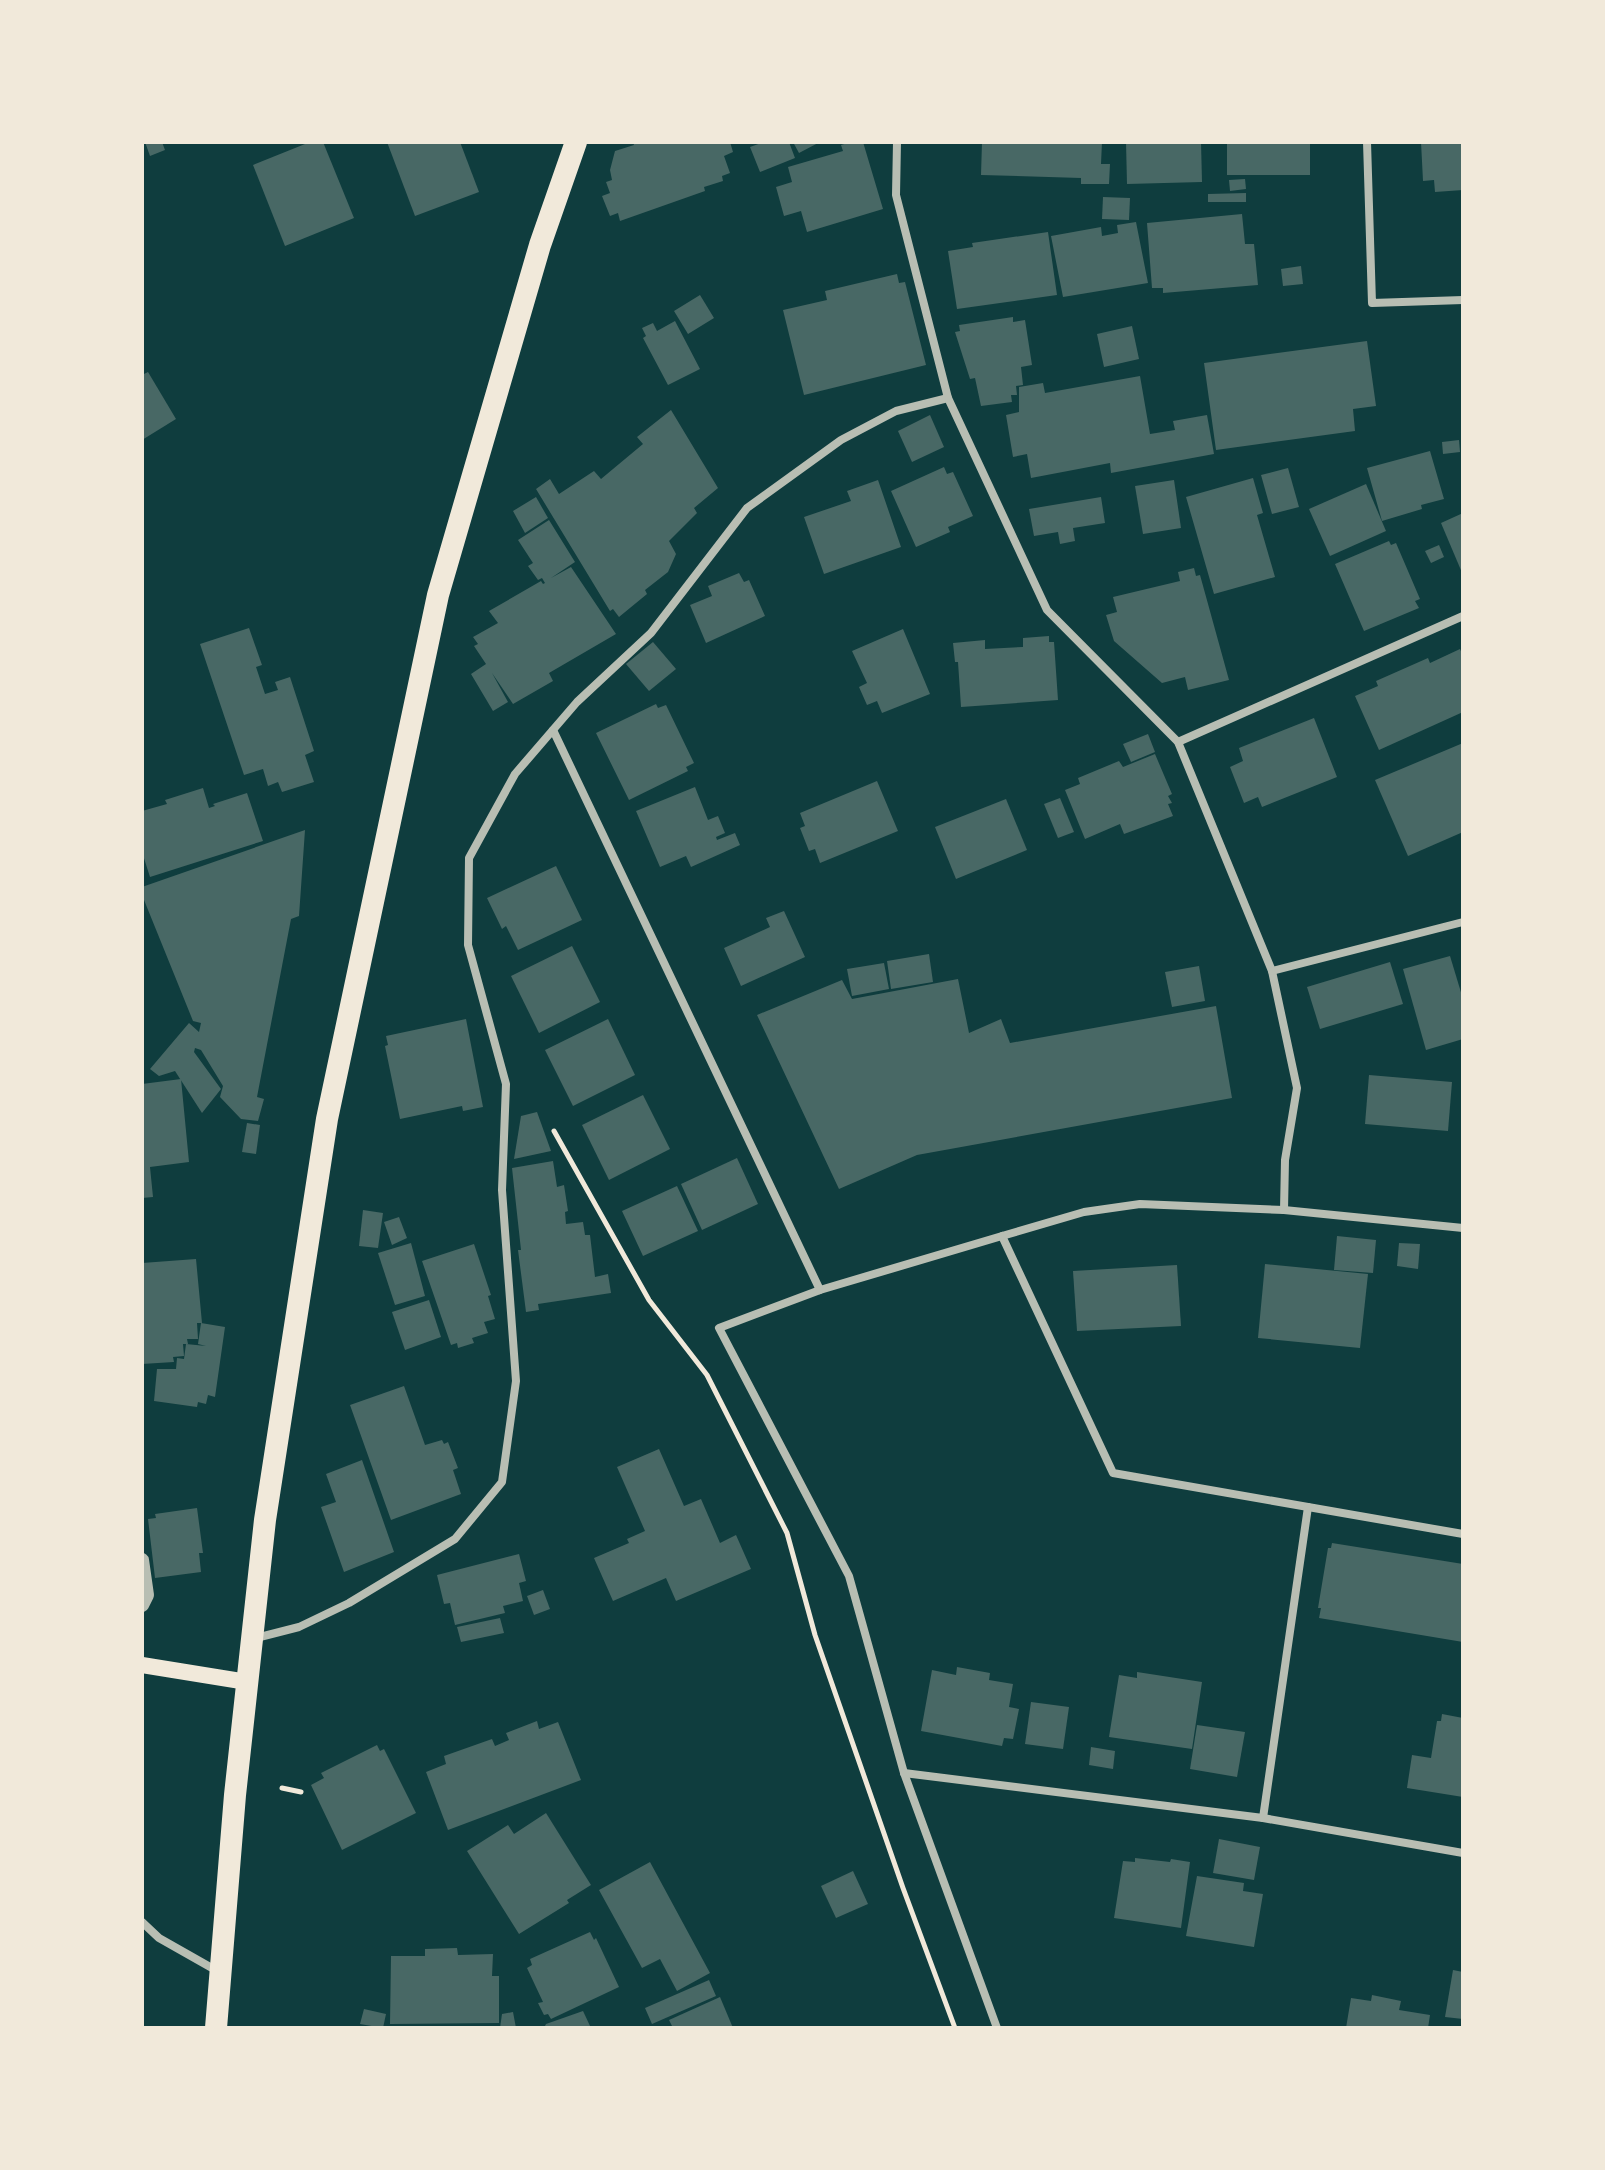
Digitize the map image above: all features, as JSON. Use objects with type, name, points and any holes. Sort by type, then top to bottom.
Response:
[{"type":"highway","points":[[216,2028],[251,1639],[265,1520],[327,1119],[438,595],[540,245],[576,142]]},
{"type":"main road","points":[[142,1665],[247,1682]]},
{"type":"street","points":[[897,142],[896,195],[948,398],[1047,610],[1178,742],[1272,971],[1297,1088],[1285,1160],[1284,1210]]},
{"type":"street","points":[[1367,142],[1372,303],[1463,300]]},
{"type":"street","points":[[251,1639],[299,1627],[349,1603],[455,1539],[502,1482],[516,1381],[502,1190],[506,1084],[468,945],[469,858],[515,774],[577,702],[651,633],[747,508],[841,440],[896,411],[948,398]]},
{"type":"street","points":[[1178,742],[1463,616]]},
{"type":"street","points":[[553,730],[820,1290]]},
{"type":"street","points":[[1272,971],[1463,922]]},
{"type":"street","points":[[997,2028],[904,1773],[849,1576],[719,1328],[820,1290],[1002,1236],[1084,1212],[1140,1204],[1284,1210],[1463,1228]]},
{"type":"street","points":[[1002,1236],[1113,1473],[1463,1534]]},
{"type":"street","points":[[1263,1818],[1308,1507]]},
{"type":"street","points":[[142,1560],[147,1595],[142,1605]]},
{"type":"street","points":[[904,1773],[1263,1818],[1463,1853]]},
{"type":"street","points":[[142,1922],[159,1938],[219,1972]]},
{"type":"path","points":[[554,1131],[649,1300],[707,1375],[787,1533],[815,1635],[955,2028]]},
{"type":"path","points":[[282,1788],[301,1792]]},
{"type":"building","points":[[145,142],[162,142],[165,150],[150,156]]},
{"type":"building","points":[[310,142],[323,142],[354,218],[285,246],[253,165]]},
{"type":"building","points":[[387,142],[460,142],[479,192],[415,216]]},
{"type":"building","points":[[633,142],[730,142],[733,152],[724,156],[730,173],[722,176],[723,181],[704,187],[705,191],[620,221],[618,213],[610,216],[602,196],[610,193],[606,182],[612,180],[610,170],[615,151],[634,145]]},
{"type":"building","points":[[764,142],[789,142],[795,158],[760,172],[750,147]]},
{"type":"building","points":[[793,142],[820,142],[799,153]]},
{"type":"building","points":[[863,142],[883,209],[807,232],[801,211],[784,216],[776,187],[792,182],[788,167],[843,151],[841,145]]},
{"type":"building","points":[[982,142],[1102,142],[1101,164],[1110,164],[1109,184],[1081,184],[1081,178],[981,175]]},
{"type":"building","points":[[1126,142],[1201,142],[1202,182],[1127,184]]},
{"type":"building","points":[[1227,142],[1310,142],[1310,175],[1227,175]]},
{"type":"building","points":[[1421,142],[1463,142],[1463,190],[1435,192],[1434,180],[1423,181]]},
{"type":"building","points":[[1245,179],[1246,189],[1230,191],[1229,180]]},
{"type":"building","points":[[1246,193],[1246,202],[1208,202],[1208,194]]},
{"type":"building","points":[[1103,197],[1130,198],[1129,220],[1102,219]]},
{"type":"building","points":[[1242,214],[1245,244],[1254,244],[1258,285],[1163,293],[1163,288],[1152,288],[1147,223]]},
{"type":"building","points":[[1136,222],[1148,283],[1063,297],[1051,236],[1101,227],[1102,236],[1118,233],[1117,225]]},
{"type":"building","points":[[1048,232],[1057,295],[957,309],[948,251],[973,247],[972,243]]},
{"type":"building","points":[[1301,266],[1303,284],[1283,286],[1281,269]]},
{"type":"building","points":[[897,274],[899,283],[905,282],[926,365],[804,395],[783,310],[827,300],[825,291]]},
{"type":"building","points":[[700,295],[714,318],[688,334],[674,311]]},
{"type":"building","points":[[1013,317],[1013,322],[1025,320],[1032,365],[1021,367],[1023,385],[1016,386],[1017,395],[1011,395],[1012,402],[981,406],[975,378],[970,379],[955,332],[960,331],[959,325]]},
{"type":"building","points":[[675,321],[700,369],[668,385],[643,338],[646,336],[642,328],[653,323],[657,331]]},
{"type":"building","points":[[1132,326],[1139,359],[1104,367],[1097,334]]},
{"type":"building","points":[[1367,341],[1376,406],[1353,409],[1355,431],[1216,450],[1204,363]]},
{"type":"building","points":[[148,372],[176,419],[142,440],[142,375]]},
{"type":"building","points":[[1140,376],[1150,434],[1175,430],[1173,421],[1207,415],[1214,454],[1111,473],[1110,463],[1031,478],[1027,454],[1013,457],[1006,415],[1019,412],[1019,387],[1043,383],[1045,393]]},
{"type":"building","points":[[671,410],[718,488],[694,508],[697,513],[669,541],[676,554],[668,572],[619,617],[613,609],[610,611],[536,489],[550,479],[559,494],[594,471],[601,479],[643,444],[637,437]]},
{"type":"building","points":[[930,415],[944,447],[912,462],[898,431]]},
{"type":"building","points":[[1459,440],[1460,452],[1443,454],[1442,442]]},
{"type":"building","points":[[1430,451],[1444,499],[1382,521],[1367,468]]},
{"type":"building","points":[[944,467],[947,474],[953,472],[973,516],[948,527],[950,532],[916,547],[891,491]]},
{"type":"building","points":[[1288,468],[1299,507],[1272,514],[1261,475]]},
{"type":"building","points":[[1253,478],[1263,513],[1257,515],[1275,577],[1214,594],[1186,497]]},
{"type":"building","points":[[878,480],[901,547],[824,574],[804,517],[851,501],[847,491]]},
{"type":"building","points":[[1174,480],[1181,528],[1143,534],[1135,486]]},
{"type":"building","points":[[1366,484],[1386,531],[1330,556],[1309,509]]},
{"type":"building","points":[[536,497],[548,518],[525,533],[513,511]]},
{"type":"building","points":[[1101,497],[1105,523],[1073,528],[1075,541],[1060,544],[1058,532],[1034,536],[1029,509]]},
{"type":"building","points":[[1463,513],[1463,575],[1441,523]]},
{"type":"building","points":[[549,520],[575,562],[551,578],[571,567],[616,634],[549,673],[553,681],[513,704],[492,673],[508,702],[493,711],[471,674],[486,664],[474,646],[478,644],[473,637],[498,623],[489,611],[541,581],[545,583],[542,578],[538,580],[528,566],[533,563],[518,540]]},
{"type":"building","points":[[1389,541],[1391,545],[1396,543],[1420,599],[1415,601],[1419,608],[1364,631],[1335,564]]},
{"type":"building","points":[[1439,545],[1444,557],[1431,563],[1425,551]]},
{"type":"building","points":[[1194,568],[1196,576],[1200,575],[1229,680],[1188,690],[1185,677],[1162,683],[1114,641],[1106,615],[1117,612],[1113,597],[1180,581],[1178,572]]},
{"type":"building","points":[[739,573],[744,582],[749,580],[765,616],[706,643],[690,605],[712,596],[708,586]]},
{"type":"building","points":[[249,628],[262,665],[256,667],[265,694],[278,690],[275,682],[290,677],[314,751],[305,755],[314,782],[282,792],[278,782],[268,786],[263,769],[244,775],[200,644]]},
{"type":"building","points":[[903,629],[930,694],[882,713],[877,701],[867,705],[859,687],[867,683],[852,651]]},
{"type":"building","points":[[1049,636],[1049,642],[1054,642],[1058,700],[961,707],[958,662],[955,662],[953,643],[985,640],[985,649],[1023,647],[1023,638]]},
{"type":"building","points":[[653,642],[676,669],[649,691],[626,664]]},
{"type":"building","points":[[1460,649],[1463,656],[1463,712],[1379,750],[1355,696],[1378,686],[1376,681],[1428,658],[1430,663]]},
{"type":"building","points":[[656,704],[658,708],[666,705],[694,763],[686,767],[688,771],[629,800],[596,733]]},
{"type":"building","points":[[1314,718],[1337,777],[1262,807],[1258,797],[1244,803],[1230,767],[1243,761],[1239,748]]},
{"type":"building","points":[[1148,734],[1155,752],[1131,762],[1123,744]]},
{"type":"building","points":[[1463,743],[1463,832],[1408,856],[1375,780]]},
{"type":"building","points":[[1155,754],[1172,794],[1168,796],[1172,803],[1168,804],[1173,816],[1124,834],[1120,824],[1085,839],[1065,790],[1080,784],[1078,778],[1119,761],[1123,767]]},
{"type":"building","points":[[877,781],[898,831],[820,863],[815,849],[809,851],[800,828],[805,826],[800,813]]},
{"type":"building","points":[[695,787],[708,820],[718,816],[725,833],[716,837],[717,840],[735,833],[740,845],[691,867],[686,856],[660,867],[636,811]]},
{"type":"building","points":[[203,788],[209,808],[247,793],[263,841],[150,877],[142,852],[142,811]]},
{"type":"building","points":[[1060,798],[1074,832],[1058,838],[1044,804]]},
{"type":"building","points":[[1006,799],[1027,850],[956,879],[935,827]]},
{"type":"building","points":[[305,830],[299,916],[291,919],[257,1097],[264,1099],[258,1121],[241,1119],[220,1097],[223,1086],[201,1050],[195,1048],[194,1052],[221,1089],[202,1113],[175,1071],[159,1076],[150,1069],[189,1023],[199,1032],[201,1023],[193,1021],[142,895],[142,887]]},
{"type":"building","points":[[556,866],[582,920],[518,950],[506,926],[502,929],[487,898]]},
{"type":"building","points":[[784,911],[805,957],[741,986],[724,948],[770,927],[766,918]]},
{"type":"building","points":[[572,946],[600,1002],[539,1033],[511,976]]},
{"type":"building","points":[[929,954],[933,982],[891,989],[887,961]]},
{"type":"building","points":[[1450,956],[1463,999],[1463,1039],[1426,1050],[1403,969]]},
{"type":"building","points":[[1390,962],[1403,1004],[1320,1029],[1307,987]]},
{"type":"building","points":[[884,963],[889,989],[852,996],[847,969]]},
{"type":"building","points":[[1199,966],[1205,1001],[1172,1007],[1165,972]]},
{"type":"building","points":[[958,979],[969,1033],[1001,1019],[1010,1043],[1216,1006],[1232,1098],[917,1155],[839,1189],[757,1015],[842,980],[852,999]]},
{"type":"building","points":[[466,1019],[483,1107],[463,1111],[462,1106],[400,1119],[385,1046],[388,1045],[386,1036]]},
{"type":"building","points":[[608,1019],[635,1075],[573,1106],[545,1050]]},
{"type":"building","points":[[1369,1075],[1452,1082],[1448,1131],[1365,1124]]},
{"type":"building","points":[[181,1079],[189,1162],[150,1167],[153,1197],[142,1198],[142,1084]]},
{"type":"building","points":[[643,1095],[670,1149],[609,1180],[582,1125]]},
{"type":"building","points":[[537,1112],[551,1151],[514,1159],[521,1116]]},
{"type":"building","points":[[247,1123],[260,1125],[256,1154],[242,1152]]},
{"type":"building","points":[[737,1158],[758,1204],[702,1230],[681,1184]]},
{"type":"building","points":[[553,1161],[557,1187],[564,1185],[568,1211],[565,1212],[566,1224],[583,1222],[585,1235],[590,1235],[595,1277],[608,1274],[611,1293],[538,1304],[539,1310],[526,1312],[512,1168]]},
{"type":"building","points":[[677,1186],[698,1231],[643,1256],[622,1211]]},
{"type":"building","points":[[363,1210],[383,1213],[378,1248],[359,1246]]},
{"type":"building","points":[[399,1217],[407,1238],[392,1245],[384,1222]]},
{"type":"building","points":[[1337,1236],[1376,1240],[1373,1273],[1334,1270]]},
{"type":"building","points":[[411,1243],[425,1296],[395,1305],[378,1253]]},
{"type":"building","points":[[1399,1243],[1420,1244],[1418,1269],[1397,1266]]},
{"type":"building","points":[[474,1244],[491,1295],[488,1296],[495,1319],[484,1322],[488,1333],[472,1338],[474,1343],[458,1348],[457,1343],[451,1345],[422,1261]]},
{"type":"building","points":[[196,1259],[202,1323],[197,1323],[198,1339],[187,1339],[188,1344],[183,1344],[184,1356],[173,1357],[174,1362],[142,1364],[142,1263]]},
{"type":"building","points":[[1265,1264],[1368,1274],[1360,1348],[1258,1338]]},
{"type":"building","points":[[1177,1265],[1181,1326],[1077,1331],[1073,1271]]},
{"type":"building","points":[[429,1300],[441,1337],[405,1350],[392,1312]]},
{"type":"building","points":[[201,1323],[225,1327],[215,1397],[208,1395],[206,1404],[198,1402],[197,1407],[154,1401],[157,1369],[176,1369],[177,1358],[184,1359],[186,1344],[206,1346],[198,1344]]},
{"type":"building","points":[[404,1386],[425,1445],[442,1440],[444,1444],[448,1442],[458,1468],[453,1470],[461,1494],[391,1520],[350,1405]]},
{"type":"building","points":[[659,1449],[684,1506],[701,1499],[720,1543],[736,1535],[751,1569],[676,1601],[666,1578],[613,1601],[594,1558],[629,1543],[627,1539],[645,1531],[617,1467]]},
{"type":"building","points":[[362,1460],[394,1552],[344,1572],[321,1507],[336,1502],[326,1474]]},
{"type":"building","points":[[197,1508],[203,1553],[199,1553],[201,1572],[155,1578],[148,1519],[156,1518],[155,1514]]},
{"type":"building","points":[[1332,1543],[1463,1564],[1463,1642],[1319,1618],[1328,1548]]},
{"type":"building","points":[[519,1554],[526,1581],[519,1583],[523,1601],[503,1606],[505,1613],[455,1625],[450,1603],[444,1604],[437,1575]]},
{"type":"building","points":[[543,1590],[550,1609],[534,1615],[527,1596]]},
{"type":"building","points":[[500,1618],[504,1633],[461,1642],[457,1627]]},
{"type":"building","points":[[957,1667],[990,1673],[989,1680],[1013,1684],[1009,1707],[1019,1709],[1013,1739],[1004,1738],[1002,1746],[921,1731],[932,1670],[956,1675]]},
{"type":"building","points":[[1137,1672],[1202,1682],[1192,1749],[1109,1737],[1119,1675],[1137,1678]]},
{"type":"building","points":[[1031,1702],[1069,1707],[1063,1749],[1025,1744]]},
{"type":"building","points":[[1442,1714],[1463,1718],[1463,1797],[1407,1788],[1412,1755],[1431,1758],[1437,1721],[1441,1721]]},
{"type":"building","points":[[537,1721],[539,1729],[558,1722],[581,1780],[448,1830],[426,1772],[446,1764],[444,1756],[492,1739],[495,1746],[509,1740],[506,1733]]},
{"type":"building","points":[[1197,1725],[1245,1732],[1237,1777],[1190,1769]]},
{"type":"building","points":[[377,1745],[380,1751],[384,1749],[416,1813],[342,1850],[311,1785],[324,1778],[321,1773]]},
{"type":"building","points":[[1091,1747],[1115,1751],[1113,1769],[1089,1765]]},
{"type":"building","points":[[546,1813],[591,1885],[567,1900],[569,1903],[519,1934],[467,1851],[508,1825],[514,1834]]},
{"type":"building","points":[[1219,1839],[1260,1847],[1254,1880],[1213,1873]]},
{"type":"building","points":[[1135,1858],[1190,1862],[1181,1928],[1114,1918],[1123,1861],[1135,1862]]},
{"type":"building","points":[[650,1862],[710,1973],[677,1991],[660,1959],[642,1968],[599,1890]]},
{"type":"building","points":[[853,1871],[868,1904],[836,1918],[821,1886]]},
{"type":"building","points":[[1197,1876],[1244,1883],[1243,1891],[1263,1894],[1254,1947],[1186,1936]]},
{"type":"building","points":[[590,1932],[594,1940],[596,1938],[619,1987],[551,2019],[548,2014],[544,2015],[538,2003],[543,2002],[527,1968],[532,1965],[530,1959]]},
{"type":"building","points":[[457,1948],[458,1955],[493,1954],[492,1976],[499,1976],[499,2023],[390,2024],[391,1956],[425,1956],[425,1949]]},
{"type":"building","points":[[1453,1970],[1463,1972],[1463,2019],[1445,2017]]},
{"type":"building","points":[[709,1980],[716,1996],[652,2024],[645,2008]]},
{"type":"building","points":[[1372,1995],[1401,2001],[1399,2010],[1430,2015],[1428,2028],[1346,2028],[1351,1998],[1371,2001]]},
{"type":"building","points":[[720,1997],[733,2028],[673,2028],[669,2020]]},
{"type":"building","points":[[364,2009],[386,2014],[383,2028],[360,2024]]},
{"type":"building","points":[[583,2011],[591,2028],[544,2028],[546,2024]]},
{"type":"building","points":[[513,2012],[516,2028],[500,2028],[502,2014]]}]
